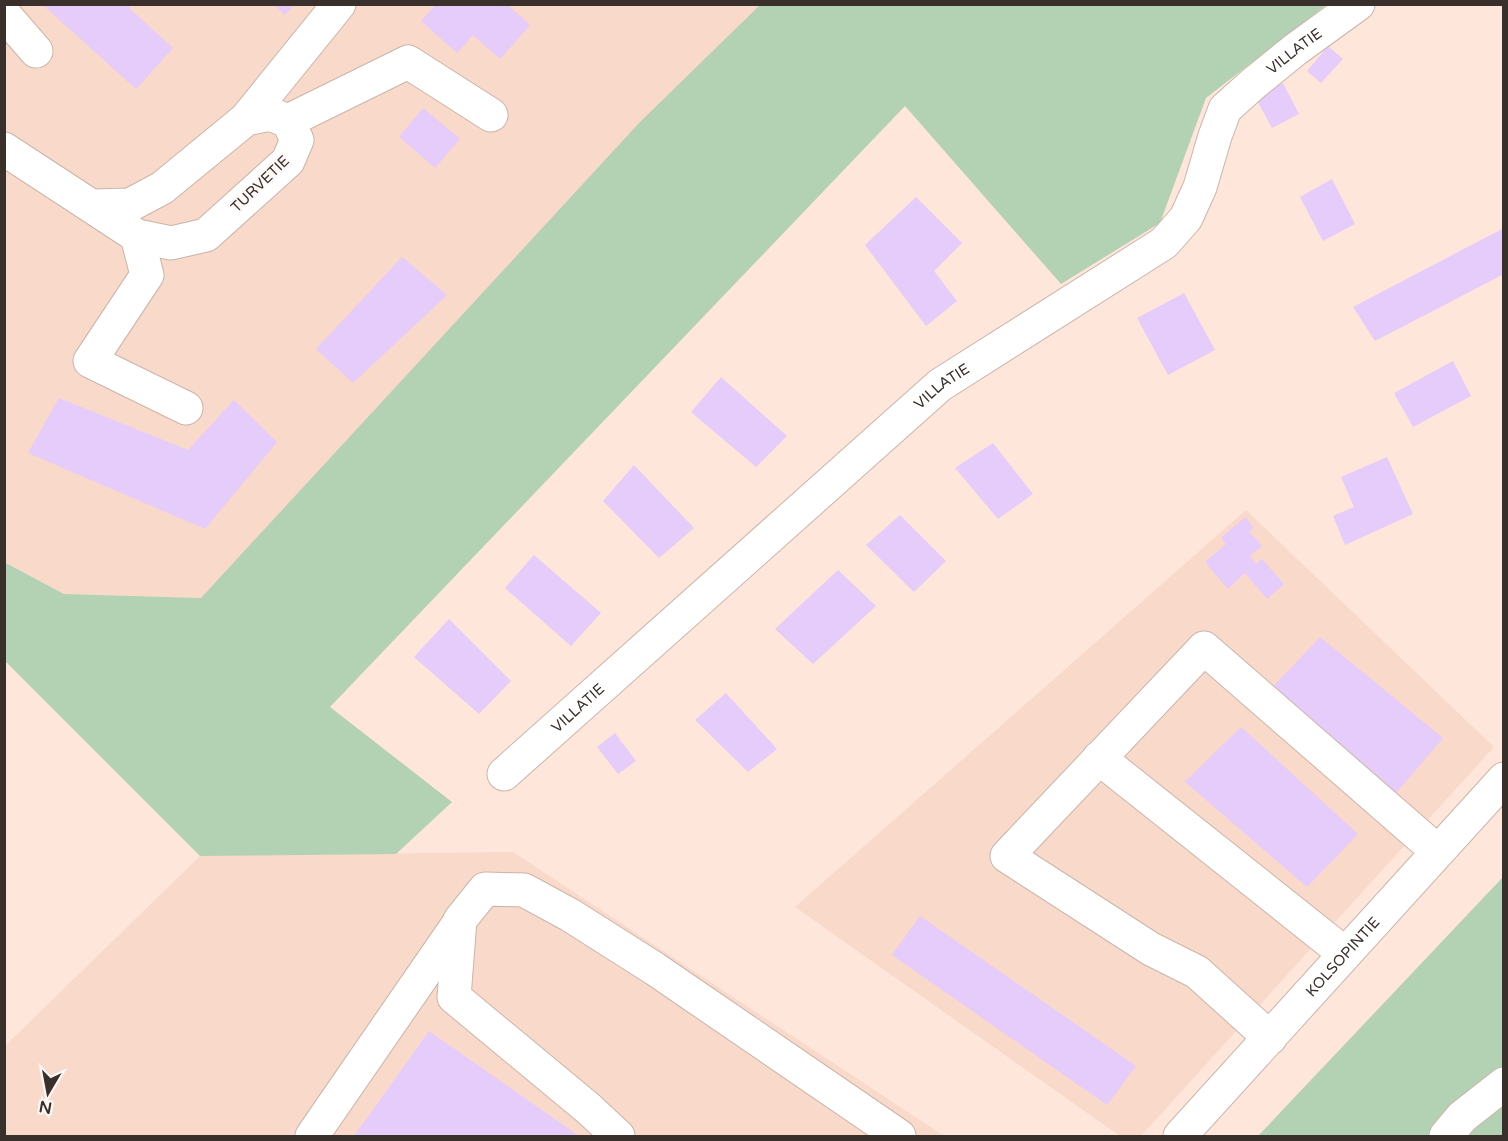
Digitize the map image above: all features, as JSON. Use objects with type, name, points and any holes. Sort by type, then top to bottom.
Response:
[{"type":"street","points":[[93,206],[130,205],[162,188],[246,119],[339,4]]},
{"type":"street","name":"VILLATIE","points":[[504,774],[940,385],[1164,243],[1186,218],[1191,208],[1225,109],[1296,49],[1358,4]]},
{"type":"street","points":[[4,14],[36,51]]},
{"type":"street","points":[[246,119],[270,114],[288,121],[408,62],[491,115]]},
{"type":"street","name":"TURVETIE","points":[[4,149],[137,236],[171,243],[206,235],[288,161],[297,140],[288,121]]},
{"type":"street","points":[[137,236],[147,275],[90,361],[186,408]]},
{"type":"street","points":[[1270,1038],[1197,972],[1151,949],[1007,856],[1204,648],[1437,851]]},
{"type":"street","points":[[1099,758],[1344,953]]},
{"type":"street","name":"KOLSOPINTIE","points":[[1180,1137],[1503,779]]},
{"type":"street","points":[[312,1137],[460,920],[485,889],[524,890],[570,915],[655,969],[899,1137]]},
{"type":"street","points":[[460,920],[454,997],[588,1109],[618,1137]]},
{"type":"street","points":[[1446,1137],[1462,1117],[1503,1084]]},
{"type":"shaded area","points":[[4,5],[773,5],[201,598],[64,594],[5,562]]},
{"type":"shaded area","points":[[1246,510],[1494,747],[1141,1136],[1120,1136],[795,907]]},
{"type":"shaded area","points":[[513,852],[944,1136],[5,1136],[5,1046],[200,856]]},
{"type":"green space","points":[[760,5],[1326,5],[1206,98],[1160,223],[1061,284],[905,106],[330,707],[452,802],[396,854],[200,856],[5,661],[4,562],[64,594],[201,598],[640,122]]},
{"type":"green space","points":[[1503,877],[1503,1136],[1258,1136]]},
{"type":"building","points":[[273,4],[295,4],[285,15]]},
{"type":"building","points":[[436,4],[507,4],[530,25],[500,59],[473,35],[457,53],[421,21]]},
{"type":"building","points":[[43,5],[132,5],[129,8],[173,48],[136,89]]},
{"type":"building","points":[[1328,46],[1343,59],[1321,83],[1307,71]]},
{"type":"building","points":[[1283,83],[1299,114],[1272,128],[1255,97]]},
{"type":"building","points":[[423,108],[460,139],[435,168],[399,137]]},
{"type":"building","points":[[1332,179],[1355,224],[1323,241],[1300,197]]},
{"type":"building","points":[[916,197],[962,243],[934,271],[957,301],[926,326],[865,245]]},
{"type":"building","points":[[1504,228],[1504,274],[1375,341],[1353,307]]},
{"type":"building","points":[[402,257],[447,295],[353,383],[316,349]]},
{"type":"building","points":[[1184,293],[1215,350],[1168,375],[1137,318]]},
{"type":"building","points":[[1453,361],[1471,396],[1413,427],[1394,393]]},
{"type":"building","points":[[721,377],[787,436],[756,467],[691,412]]},
{"type":"building","points":[[59,398],[188,450],[234,400],[277,442],[205,529],[28,453]]},
{"type":"building","points":[[993,443],[1033,494],[998,519],[955,468]]},
{"type":"building","points":[[1387,457],[1413,514],[1345,545],[1333,516],[1354,507],[1341,477]]},
{"type":"building","points":[[634,465],[694,528],[659,558],[603,501]]},
{"type":"building","points":[[900,515],[946,561],[914,592],[866,545]]},
{"type":"building","points":[[1245,517],[1254,528],[1249,531],[1262,546],[1250,556],[1256,564],[1262,559],[1284,584],[1267,599],[1245,573],[1228,589],[1205,562],[1226,544],[1221,538]]},
{"type":"building","points":[[534,555],[601,613],[571,646],[505,588]]},
{"type":"building","points":[[838,570],[876,606],[813,664],[775,629]]},
{"type":"building","points":[[449,619],[511,681],[479,714],[414,657]]},
{"type":"building","points":[[1320,637],[1443,738],[1391,799],[1268,692]]},
{"type":"building","points":[[726,693],[777,749],[748,772],[695,720]]},
{"type":"building","points":[[1241,727],[1358,834],[1307,887],[1185,782]]},
{"type":"building","points":[[615,733],[636,761],[618,774],[597,747]]},
{"type":"building","points":[[920,916],[1136,1066],[1107,1105],[892,955]]},
{"type":"building","points":[[429,1031],[579,1136],[354,1136]]}]
